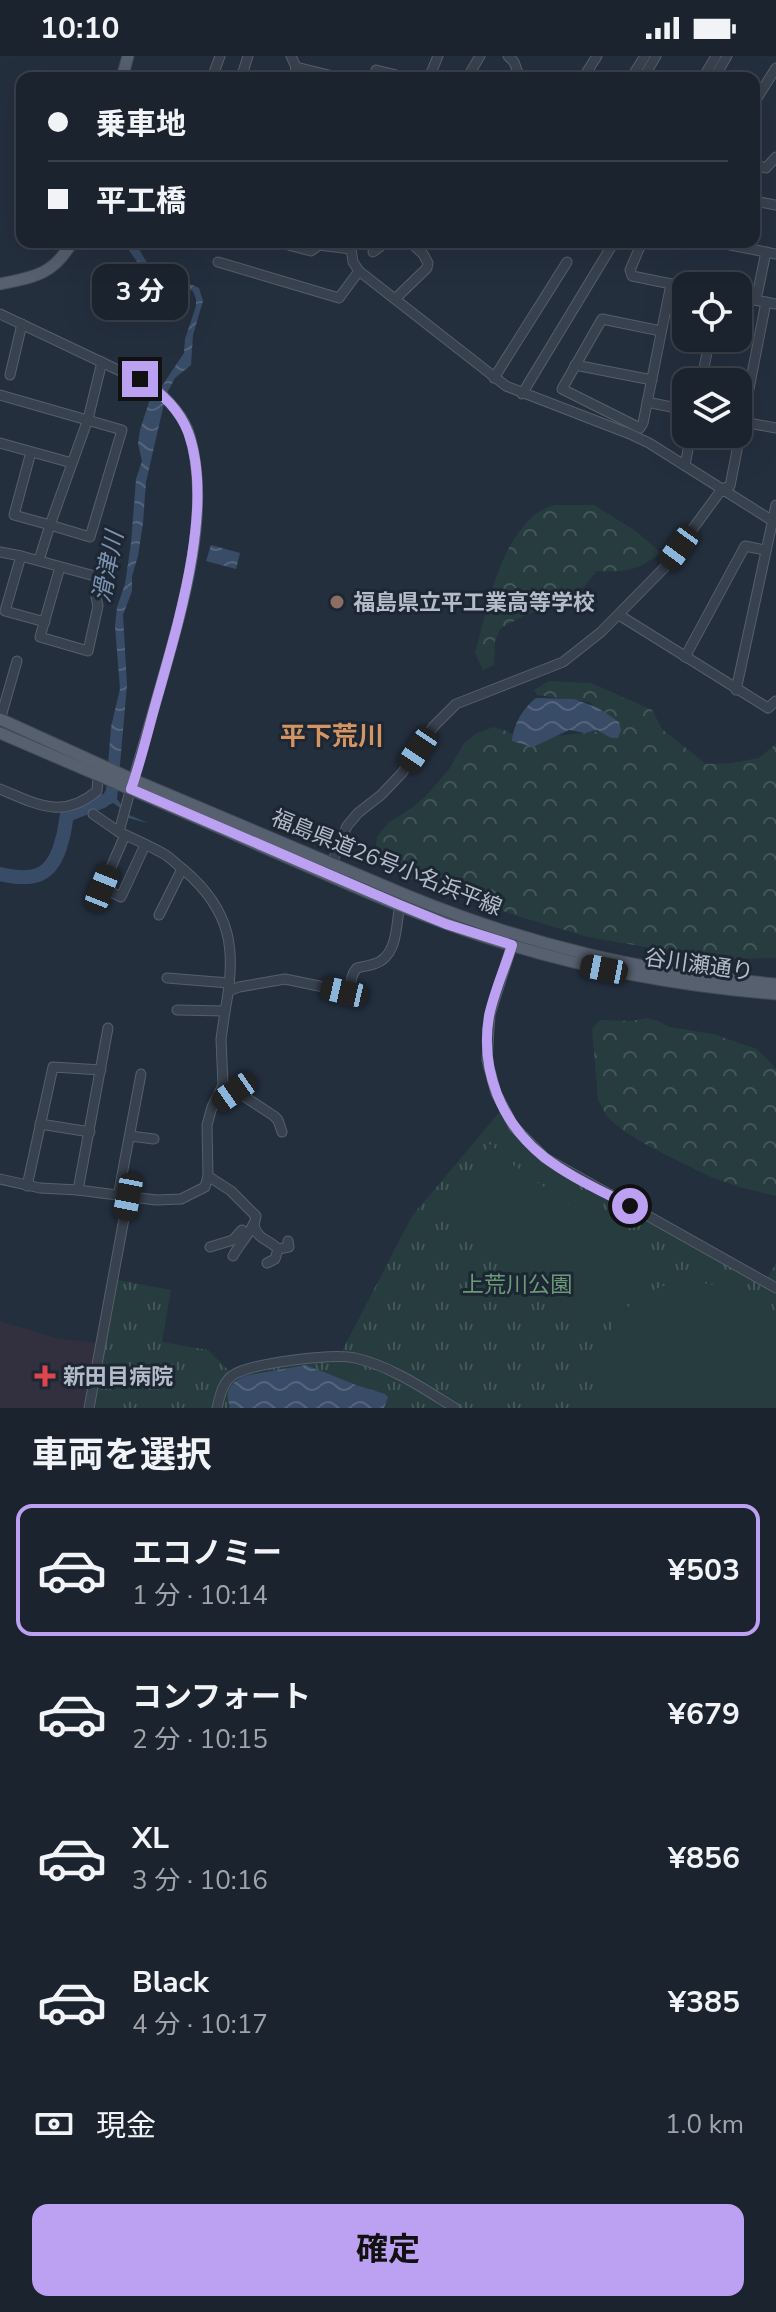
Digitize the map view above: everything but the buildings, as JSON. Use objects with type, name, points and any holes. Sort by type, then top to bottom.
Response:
[{"type":"main road","points":[[0,284],[52,269],[68,248]]},
{"type":"main road","name":"福島県道26号小名浜平線","points":[[0,720],[103,774],[330,869],[444,910],[514,940],[633,966],[776,984]]},
{"type":"main road","points":[[0,733],[103,774]]},
{"type":"main road","name":"谷川瀬通り","points":[[330,869],[400,905],[446,924],[514,940],[582,965],[722,990],[776,994]]},
{"type":"street","points":[[291,56],[295,72]]},
{"type":"street","points":[[296,67],[316,72]]},
{"type":"street","points":[[760,93],[776,68]]},
{"type":"street","points":[[376,70],[384,72]]},
{"type":"street","points":[[351,248],[353,262],[359,271],[494,378],[522,394],[630,434],[774,522]]},
{"type":"street","points":[[373,252],[378,248]]},
{"type":"street","points":[[396,298],[427,268],[428,263],[416,248]]},
{"type":"street","points":[[522,394],[610,248]]},
{"type":"street","points":[[639,248],[630,270],[632,276],[671,284],[652,380],[640,428],[562,389],[602,319],[661,331]]},
{"type":"street","points":[[746,248],[771,253],[766,302],[752,368]]},
{"type":"street","points":[[218,262],[339,298],[359,271]]},
{"type":"street","points":[[494,378],[567,262]]},
{"type":"street","points":[[0,314],[154,387],[174,407],[189,434],[196,467],[196,512],[185,600],[129,783],[122,833],[102,888],[121,897],[145,845]]},
{"type":"street","points":[[10,375],[22,324]]},
{"type":"street","points":[[39,560],[88,419],[102,362]]},
{"type":"street","points":[[575,365],[652,380]]},
{"type":"street","points":[[0,395],[122,430],[90,537],[14,515],[31,452]]},
{"type":"street","points":[[647,402],[672,407]]},
{"type":"street","points":[[752,423],[776,428]]},
{"type":"street","points":[[0,443],[72,463]]},
{"type":"street","points":[[685,465],[688,448]]},
{"type":"street","points":[[330,869],[347,826],[402,773],[433,727],[456,704],[563,662],[619,615],[664,568],[722,489],[730,486],[736,448]]},
{"type":"street","points":[[736,690],[776,505]]},
{"type":"street","points":[[685,657],[745,546],[765,550]]},
{"type":"street","points":[[0,552],[102,578]]},
{"type":"street","points":[[60,567],[40,637],[88,651],[98,606],[96,597],[111,552]]},
{"type":"street","points":[[21,556],[5,611],[45,622]]},
{"type":"street","points":[[619,615],[768,708],[776,701]]},
{"type":"street","points":[[0,720],[17,661]]},
{"type":"street","points":[[0,789],[57,809],[87,799],[97,791],[103,774]]},
{"type":"street","points":[[0,1179],[27,1186],[156,1200],[181,1199],[205,1187],[208,1176],[207,1125],[223,1085],[221,1039],[231,956],[226,926],[208,894],[166,855],[93,814]]},
{"type":"street","points":[[159,915],[182,869]]},
{"type":"street","points":[[167,978],[229,987],[285,979],[348,992],[357,968],[380,962],[390,950],[400,905]]},
{"type":"street","points":[[514,940],[490,1014],[487,1060],[496,1093],[514,1127],[545,1158],[776,1288]]},
{"type":"street","points":[[177,1010],[225,1011]]},
{"type":"street","points":[[78,1190],[108,1028]]},
{"type":"street","points":[[27,1186],[53,1067],[101,1070]]},
{"type":"street","points":[[89,1408],[141,1074]]},
{"type":"street","points":[[212,1107],[236,1091],[274,1116],[282,1132]]},
{"type":"street","points":[[40,1124],[90,1132]]},
{"type":"street","points":[[130,1136],[154,1139]]},
{"type":"street","points":[[208,1176],[231,1191],[255,1221],[260,1237],[278,1249],[289,1247],[288,1241]]},
{"type":"street","points":[[210,1247],[233,1240],[255,1221]]},
{"type":"street","points":[[233,1256],[255,1221]]},
{"type":"street","points":[[267,1263],[275,1259],[278,1249]]},
{"type":"street","points":[[217,1408],[223,1386],[233,1375],[322,1355],[340,1355],[380,1366],[455,1408]]},
{"type":"shaded area","name":"新田目病院","points":[[0,1321],[60,1339],[96,1343],[83,1408],[0,1408]]},
{"type":"green space","points":[[554,505],[594,505],[637,532],[661,553],[631,569],[597,571],[573,599],[527,614],[501,628],[495,641],[494,665],[483,670],[475,653],[502,562],[520,530],[540,511]]},
{"type":"green space","points":[[549,681],[591,683],[652,710],[662,729],[706,764],[759,758],[776,744],[776,958],[715,959],[588,937],[481,903],[440,883],[409,880],[386,864],[376,848],[377,837],[388,823],[426,796],[449,769],[464,743],[476,734],[493,727],[521,740],[600,731],[604,718],[590,702],[537,695],[534,690]]},
{"type":"green space","points":[[646,1018],[669,1027],[713,1034],[757,1049],[776,1069],[776,1196],[711,1177],[650,1147],[608,1118],[598,1100],[592,1029],[600,1020]]},
{"type":"green space","name":"上荒川公園","points":[[503,1108],[545,1158],[765,1282],[776,1263],[776,1408],[89,1408],[113,1279],[171,1290],[162,1342],[208,1350],[233,1375],[340,1355],[412,1216]]},
{"type":"green space","points":[[490,1144],[512,1164],[652,1265],[649,1274],[609,1304],[593,1328],[438,1216]]},
{"type":"green space","points":[[682,1281],[719,1287],[776,1315],[776,1408],[594,1408],[607,1343],[624,1311],[638,1298],[657,1288]]},
{"type":"water","points":[[127,248],[137,248],[158,281],[194,285],[199,288],[203,301],[193,335],[191,365],[175,378],[166,395],[146,482],[132,591],[123,615],[127,685],[117,799],[129,815],[148,823],[128,818],[113,803],[89,811],[86,803],[103,795],[106,790],[111,727],[120,689],[115,626],[117,607],[125,584],[136,479],[142,461],[138,444],[140,430],[151,396],[162,386],[184,353],[185,339],[196,306],[193,291],[175,285],[150,285]]},
{"type":"water","points":[[211,545],[240,553],[236,569],[206,561]]},
{"type":"water","points":[[536,698],[574,699],[598,708],[619,722],[621,730],[618,738],[611,738],[597,730],[585,733],[569,730],[533,747],[512,741],[520,717]]},
{"type":"water","points":[[306,1365],[385,1394],[388,1397],[384,1408],[231,1408],[228,1393],[232,1385],[244,1376]]},
{"type":"waterway","name":"滑津川","points":[[0,874],[23,877],[40,874],[53,862],[58,852],[67,815],[103,801]]},
{"type":"place","name":"福島県立平工業高等学校","points":[[337,602]]},
{"type":"place","name":"新田目病院","points":[[45,1376]]},
{"type":"district","name":"平下荒川","points":[[332,736]]},
{"type":"route","points":[[140,379],[167,399],[189,434],[196,467],[196,512],[185,600],[131,789],[446,924],[512,945],[490,1014],[488,1033],[490,1078],[503,1108],[514,1127],[545,1158],[630,1206]]}]
